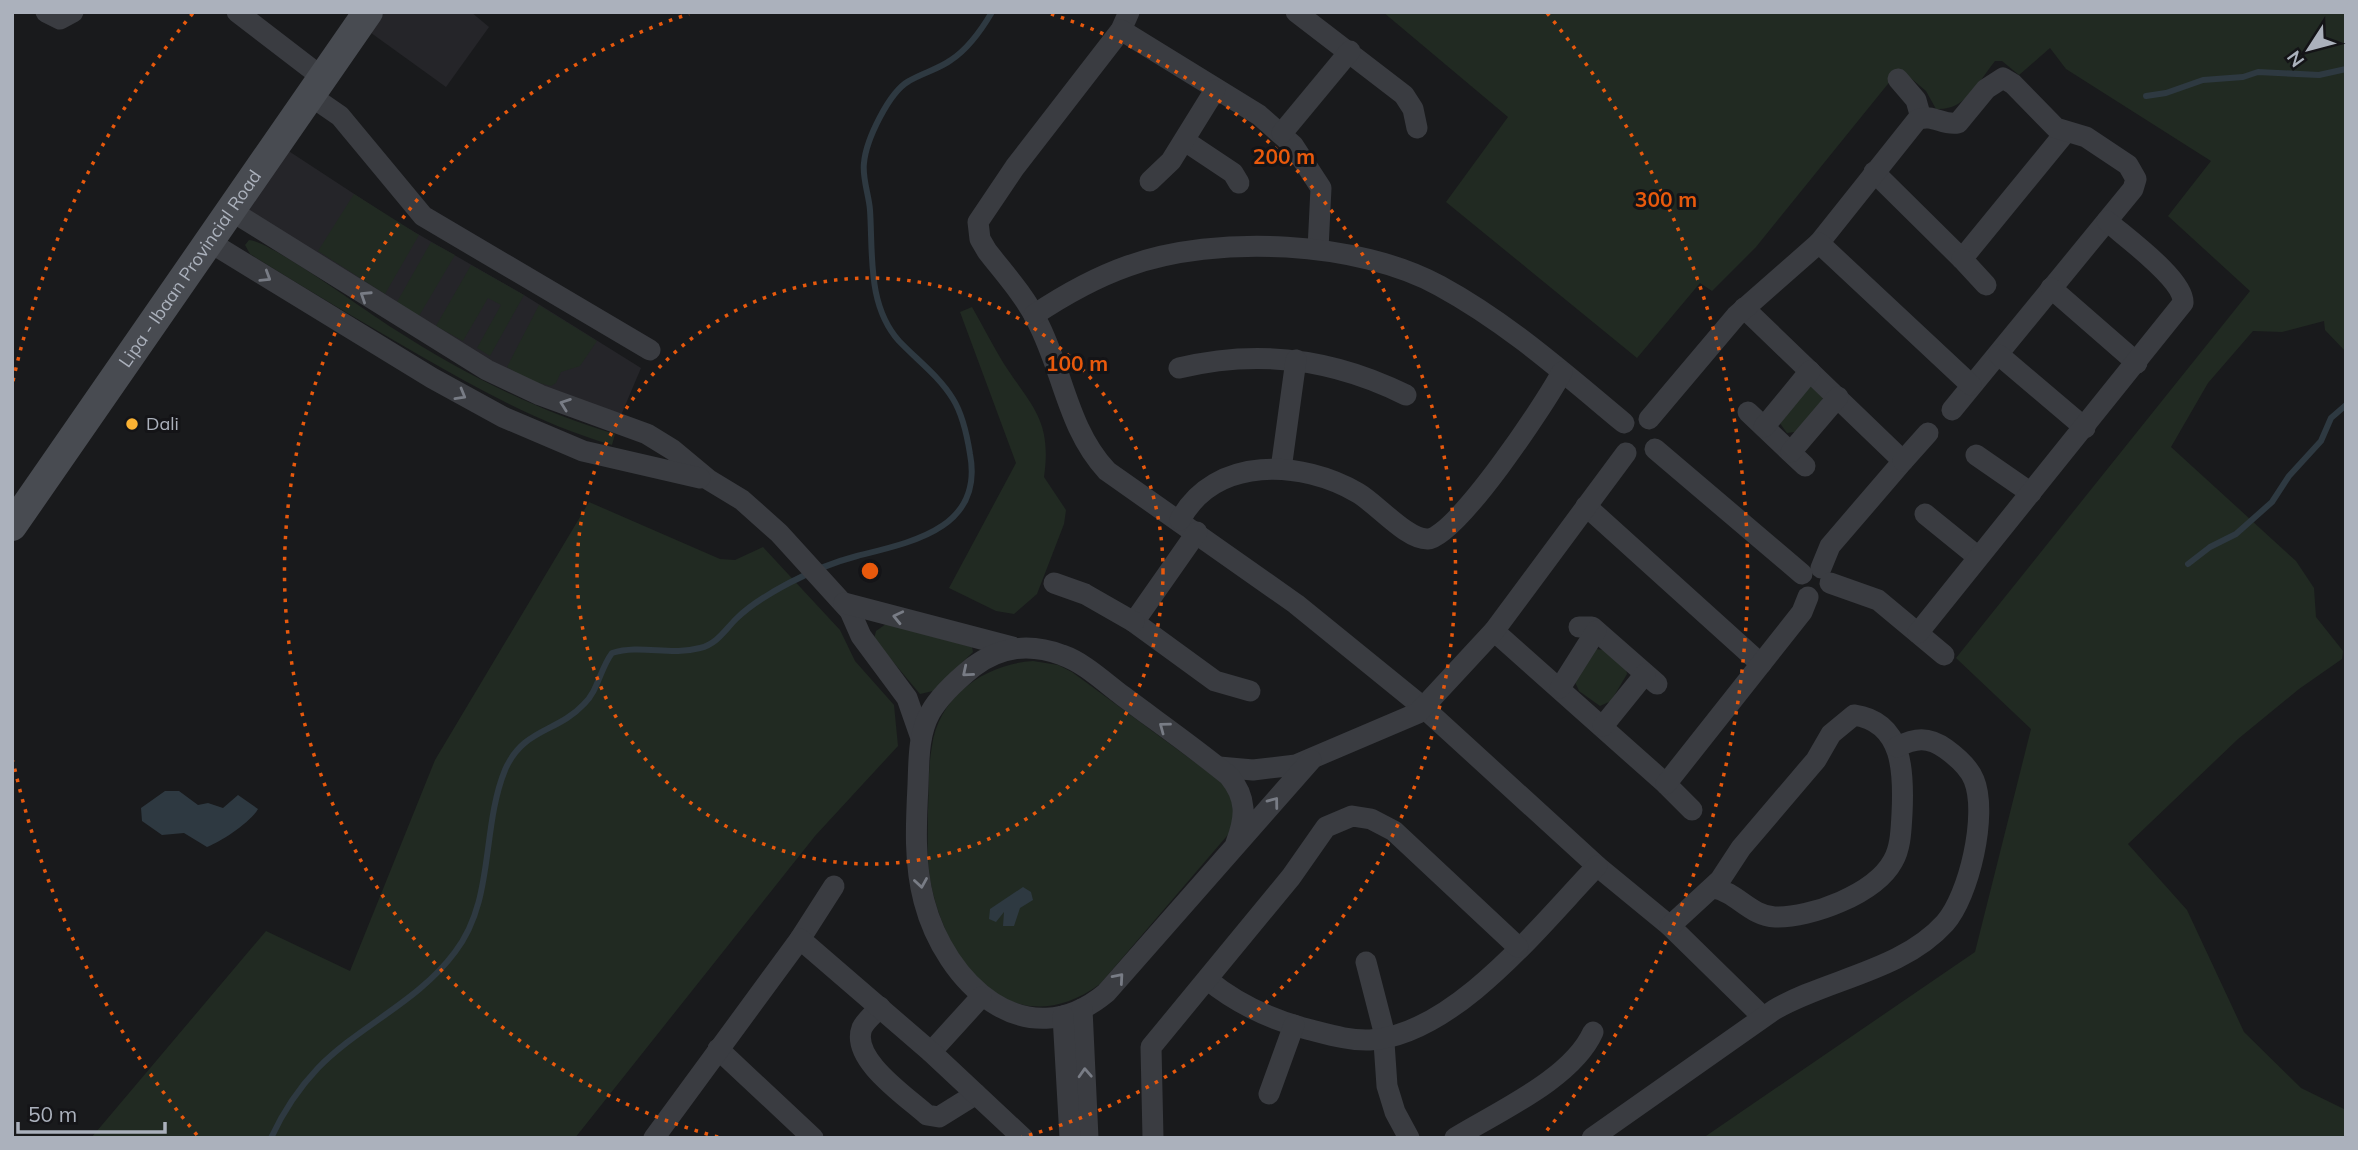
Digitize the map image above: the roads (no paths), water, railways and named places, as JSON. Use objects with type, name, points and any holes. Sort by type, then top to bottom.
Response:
[{"type":"main road","name":"Lipa - Ibaan Provincial Road","points":[[12,526],[368,12]]},
{"type":"street","points":[[46,12],[60,19],[73,12]]},
{"type":"street","points":[[237,12],[317,87],[397,188],[424,216],[650,350]]},
{"type":"street","points":[[1296,12],[1404,95],[1413,109],[1417,128]]},
{"type":"street","points":[[1318,249],[1321,188],[1311,169],[1282,133],[1259,115],[1215,90],[1125,21],[1014,167],[978,222],[980,239],[987,251],[1034,315],[1074,421],[1097,460],[1136,492],[1189,526],[1296,604],[1424,708],[1597,866],[1670,926],[1763,1017]]},
{"type":"street","points":[[1282,133],[1350,51]]},
{"type":"street","points":[[1898,79],[1916,100],[1921,118]]},
{"type":"street","points":[[1648,419],[1744,308],[1819,243],[1874,172],[1921,118],[1929,116],[1949,124],[1958,123],[1986,89],[2005,79],[2056,128],[2065,133],[2086,137],[2123,162],[2135,174],[2133,189],[1952,410]]},
{"type":"street","points":[[1150,181],[1163,171],[1185,141],[1215,90]]},
{"type":"street","points":[[1962,260],[2065,133]]},
{"type":"street","points":[[1185,141],[1233,173],[1239,184]]},
{"type":"street","points":[[1874,172],[1986,285]]},
{"type":"street","points":[[230,210],[487,370],[540,395],[647,434],[673,450],[709,480],[742,500],[779,533],[843,602],[866,643],[907,698],[917,720],[921,740],[916,845],[922,894],[943,948],[981,997],[1000,1008],[1025,1017],[1072,1012],[1106,993],[1311,760]]},
{"type":"street","points":[[1919,633],[2179,310],[2183,296],[2175,282],[2107,221]]},
{"type":"street","points":[[208,241],[432,378],[503,417],[583,451],[709,480]]},
{"type":"street","points":[[1819,243],[1971,385]]},
{"type":"street","points":[[1034,315],[1094,280],[1157,258],[1243,246],[1318,249],[1355,257],[1438,285],[1521,338],[1624,423]]},
{"type":"street","points":[[2050,288],[2137,362]]},
{"type":"street","points":[[1744,308],[1903,461]]},
{"type":"street","points":[[1999,355],[2085,428]]},
{"type":"street","points":[[1179,368],[1226,359],[1296,360],[1351,372],[1406,395]]},
{"type":"street","points":[[1281,468],[1296,360]]},
{"type":"street","points":[[1764,427],[1810,371]]},
{"type":"street","points":[[1134,622],[1189,526],[1199,493],[1211,485],[1243,473],[1281,468],[1342,484],[1369,500],[1428,547],[1462,514],[1525,431],[1562,372]]},
{"type":"street","points":[[1748,412],[1798,459],[1838,397]]},
{"type":"street","points":[[1633,418],[1648,419],[1658,433],[1656,449],[1647,456],[1637,457],[1626,453],[1618,438],[1624,423],[1633,418]]},
{"type":"street","points":[[1666,783],[1802,612],[1808,597],[1800,587],[1818,575],[1830,546],[1927,433]]},
{"type":"street","points":[[1656,449],[1818,575],[1878,600],[1944,655]]},
{"type":"street","points":[[1219,767],[1266,769],[1311,760],[1377,729],[1409,718],[1424,708],[1493,631],[1626,453]]},
{"type":"street","points":[[1976,455],[2031,493]]},
{"type":"street","points":[[1586,506],[1761,664]]},
{"type":"street","points":[[1925,514],[1978,557]]},
{"type":"street","points":[[1054,583],[1085,594],[1134,622],[1215,681],[1250,691]]},
{"type":"street","points":[[843,602],[1012,647],[1046,650],[1077,662],[1219,767],[1236,784],[1244,802],[1243,824],[1236,843]]},
{"type":"street","points":[[1560,688],[1588,629],[1651,679],[1602,726]]},
{"type":"street","points":[[1493,631],[1666,783],[1692,810]]},
{"type":"street","points":[[921,740],[930,712],[945,692],[978,664],[1012,647]]},
{"type":"street","points":[[1670,926],[1713,888],[1741,848],[1816,760],[1831,734],[1854,715],[1874,721],[1897,747],[1904,779],[1899,844],[1892,863],[1867,889],[1815,910],[1776,917],[1752,909],[1730,892],[1713,888]]},
{"type":"street","points":[[1591,1138],[1763,1017],[1800,995],[1869,970],[1920,944],[1944,924],[1961,899],[1975,841],[1978,802],[1975,781],[1962,762],[1930,740],[1913,739],[1897,747]]},
{"type":"street","points":[[1153,1138],[1152,1047],[1291,877],[1326,827],[1352,816],[1371,818],[1394,831],[1518,947]]},
{"type":"street","points":[[1208,980],[1250,1008],[1294,1026],[1355,1039],[1384,1037],[1408,1030],[1450,1009],[1484,983],[1597,866]]},
{"type":"street","points":[[654,1138],[800,939],[834,886]]},
{"type":"street","points":[[800,939],[931,1052],[1023,1138]]},
{"type":"street","points":[[1366,962],[1384,1037],[1387,1086],[1395,1112],[1409,1138]]},
{"type":"street","points":[[931,1052],[981,997]]},
{"type":"street","points":[[880,1007],[863,1027],[860,1045],[866,1059],[927,1115],[939,1117],[976,1094]]},
{"type":"street","points":[[1070,1138],[1072,1012]]},
{"type":"street","points":[[1072,1012],[1088,1138]]},
{"type":"street","points":[[1269,1094],[1294,1026]]},
{"type":"street","points":[[1455,1138],[1520,1100],[1562,1069],[1581,1052],[1593,1032]]},
{"type":"street","points":[[718,1049],[802,1134]]},
{"type":"waterway","points":[[271,1138],[292,1101],[318,1068],[424,985],[455,952],[468,932],[476,910],[498,793],[512,756],[531,738],[563,721],[589,699],[612,653],[634,650],[678,651],[706,646],[716,640],[748,609],[782,587],[831,564],[900,545],[940,528],[955,515],[966,499],[971,479],[970,454],[959,412],[941,383],[899,341],[881,312],[874,279],[870,210],[864,169],[874,130],[894,95],[909,81],[941,66],[963,50],[992,12]]},
{"type":"waterway","points":[[2146,96],[2166,93],[2203,80],[2243,77],[2258,72],[2319,75],[2346,69]]},
{"type":"waterway","points":[[2188,564],[2210,547],[2236,534],[2272,502],[2289,476],[2321,441],[2331,418],[2346,405]]},
{"type":"place","name":"Dali","points":[[132,424]]}]
